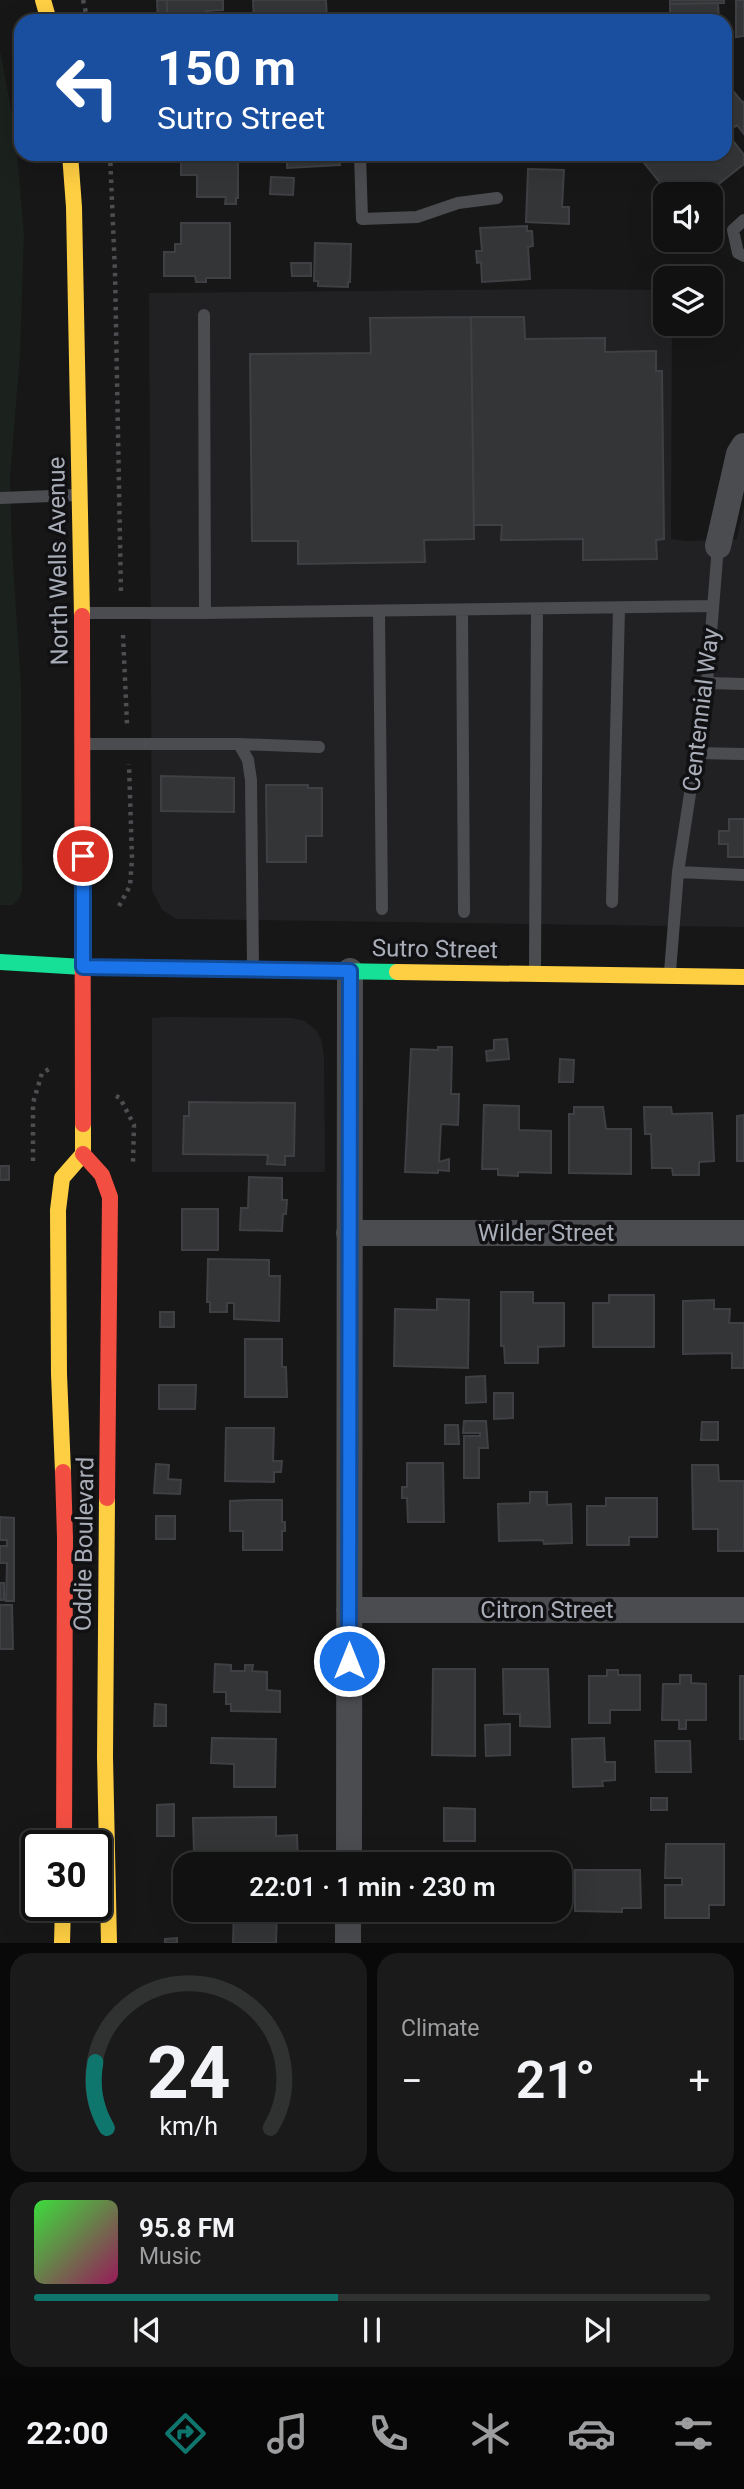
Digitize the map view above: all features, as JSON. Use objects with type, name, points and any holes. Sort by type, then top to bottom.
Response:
[{"type":"main road","name":"North Wells Avenue","points":[[71,161],[74,207],[84,744],[83,967]]},
{"type":"main road","name":"Sutro Street","points":[[0,962],[83,967],[744,977]]},
{"type":"main road","points":[[83,967],[83,1154]]},
{"type":"main road","name":"Oddie Boulevard","points":[[64,1830],[65,1538],[59,1374],[58,1210],[62,1178],[83,1154],[102,1175],[110,1197],[105,1757],[109,1943]]},
{"type":"main road","points":[[62,1943],[63,1921]]},
{"type":"street","name":"Centennial Way","points":[[718,546],[739,454],[744,446]]},
{"type":"street","points":[[349,1852],[350,971]]},
{"type":"street","name":"Wilder Street","points":[[349,1233],[744,1233]]},
{"type":"street","name":"Citron Street","points":[[349,1610],[744,1610]]},
{"type":"street","points":[[348,1922],[348,1943]]},
{"type":"lane","points":[[360,161],[362,219],[417,216],[458,203],[497,198]]},
{"type":"lane","points":[[744,220],[733,230],[738,253],[744,256]]},
{"type":"lane","points":[[204,315],[205,613]]},
{"type":"lane","points":[[0,498],[79,495]]},
{"type":"lane","name":"Centennial Way","points":[[670,976],[678,872],[707,683],[718,546]]},
{"type":"lane","points":[[81,613],[713,606]]},
{"type":"lane","points":[[612,902],[619,608]]},
{"type":"lane","points":[[535,973],[537,609]]},
{"type":"lane","points":[[462,610],[464,912]]},
{"type":"lane","points":[[379,611],[382,909]]},
{"type":"lane","points":[[707,683],[744,684]]},
{"type":"lane","points":[[84,744],[319,747]]},
{"type":"lane","points":[[239,744],[248,760],[251,780],[253,970]]},
{"type":"lane","points":[[697,753],[744,754]]},
{"type":"lane","points":[[678,872],[744,875]]},
{"type":"path","points":[[110,161],[121,613],[132,858],[130,886],[116,909]]},
{"type":"shaded area","points":[[0,50],[14,125],[14,161],[18,161],[24,234],[20,355],[10,479],[21,685],[22,891],[13,905],[0,905]]},
{"type":"shaded area","points":[[653,290],[653,336],[672,336],[671,539],[737,539],[744,505],[744,927],[177,919],[162,910],[152,890],[149,293]]},
{"type":"shaded area","points":[[152,1018],[292,1018],[305,1021],[316,1030],[322,1041],[324,1058],[325,1172],[152,1172]]},
{"type":"building","points":[[157,0],[167,0],[167,14],[158,14]]},
{"type":"building","points":[[167,0],[223,0],[223,10],[206,11],[206,14],[167,14]]},
{"type":"building","points":[[253,0],[326,0],[327,14],[254,14]]},
{"type":"building","points":[[670,0],[724,0],[724,3],[670,4]]},
{"type":"building","points":[[736,0],[744,0],[744,36],[736,37]]},
{"type":"building","points":[[718,3],[719,14],[670,14],[670,4]]},
{"type":"building","points":[[732,90],[743,103],[744,101],[744,134],[737,125],[732,129]]},
{"type":"building","points":[[732,139],[744,155],[744,164],[721,182],[659,182],[643,161],[732,161]]},
{"type":"building","points":[[181,161],[238,161],[236,204],[225,204],[226,197],[197,197],[197,175],[181,175]]},
{"type":"building","points":[[287,161],[340,161],[340,165],[287,168]]},
{"type":"building","points":[[528,169],[564,170],[562,207],[569,207],[569,224],[526,222]]},
{"type":"building","points":[[271,177],[294,178],[293,195],[270,194]]},
{"type":"building","points":[[181,223],[230,223],[230,278],[206,278],[206,282],[196,282],[195,276],[164,276],[164,252],[175,252],[175,244],[181,244]]},
{"type":"building","points":[[527,226],[527,231],[532,231],[533,246],[528,247],[530,279],[482,282],[481,262],[477,263],[476,251],[482,251],[480,228]]},
{"type":"building","points":[[315,243],[351,244],[348,287],[318,286],[318,281],[314,281]]},
{"type":"building","points":[[291,263],[311,263],[311,276],[292,276]]},
{"type":"building","points":[[471,317],[474,539],[424,540],[425,562],[298,564],[298,541],[252,541],[250,354],[371,353],[370,318]]},
{"type":"building","points":[[471,317],[524,317],[525,339],[605,338],[605,352],[656,351],[656,371],[662,371],[664,539],[656,540],[657,559],[583,560],[583,539],[501,540],[502,525],[474,525]]},
{"type":"building","points":[[161,776],[234,778],[234,812],[161,811]]},
{"type":"building","points":[[266,785],[308,785],[308,788],[322,788],[322,836],[306,836],[306,862],[267,862]]},
{"type":"building","points":[[729,819],[744,819],[744,857],[728,857],[728,844],[719,844],[719,831],[729,831]]},
{"type":"building","points":[[507,1039],[509,1059],[487,1061],[486,1051],[494,1050],[494,1040]]},
{"type":"building","points":[[438,1047],[452,1047],[451,1094],[459,1094],[458,1125],[441,1124],[439,1162],[449,1159],[449,1171],[405,1172],[411,1049],[438,1050]]},
{"type":"building","points":[[560,1059],[574,1060],[573,1082],[559,1082]]},
{"type":"building","points":[[189,1102],[295,1103],[294,1156],[285,1156],[285,1165],[267,1164],[268,1155],[183,1154],[184,1116],[189,1116]]},
{"type":"building","points":[[484,1105],[519,1106],[519,1130],[551,1131],[551,1173],[518,1172],[518,1176],[498,1175],[498,1169],[482,1169]]},
{"type":"building","points":[[574,1107],[603,1107],[606,1129],[631,1129],[631,1174],[569,1173],[569,1114],[574,1114]]},
{"type":"building","points":[[644,1107],[671,1107],[672,1114],[712,1113],[714,1161],[699,1162],[699,1175],[673,1175],[672,1168],[652,1168],[651,1134],[645,1134]]},
{"type":"building","points":[[744,1115],[744,1161],[737,1161],[737,1116]]},
{"type":"building","points":[[0,1166],[9,1166],[9,1180],[0,1180]]},
{"type":"building","points":[[249,1177],[282,1178],[282,1200],[287,1200],[282,1231],[240,1230],[241,1208],[248,1208]]},
{"type":"building","points":[[182,1209],[218,1209],[218,1250],[182,1250]]},
{"type":"building","points":[[208,1259],[269,1260],[269,1276],[280,1276],[279,1321],[234,1319],[234,1303],[227,1303],[227,1312],[210,1312],[210,1302],[207,1302]]},
{"type":"building","points":[[501,1292],[533,1292],[533,1303],[564,1303],[564,1346],[538,1347],[538,1363],[505,1363],[504,1346],[501,1346]]},
{"type":"building","points":[[609,1295],[654,1295],[654,1347],[593,1347],[593,1303],[609,1303]]},
{"type":"building","points":[[437,1299],[469,1300],[468,1368],[394,1366],[395,1309],[437,1310]]},
{"type":"building","points":[[714,1300],[714,1309],[730,1309],[729,1323],[744,1323],[744,1368],[732,1368],[732,1353],[683,1354],[683,1301]]},
{"type":"building","points":[[160,1312],[174,1312],[174,1327],[160,1327]]},
{"type":"building","points":[[245,1339],[282,1339],[282,1367],[286,1367],[287,1397],[245,1397]]},
{"type":"building","points":[[485,1376],[486,1402],[466,1403],[466,1377]]},
{"type":"building","points":[[159,1385],[196,1385],[195,1409],[159,1409]]},
{"type":"building","points":[[494,1393],[513,1393],[513,1418],[494,1419]]},
{"type":"building","points":[[464,1421],[486,1421],[488,1448],[479,1448],[479,1478],[464,1478],[464,1436],[480,1436],[480,1433],[463,1433]]},
{"type":"building","points":[[702,1422],[718,1422],[718,1440],[701,1440]]},
{"type":"building","points":[[445,1425],[458,1425],[459,1444],[445,1444]]},
{"type":"building","points":[[226,1428],[274,1428],[273,1461],[282,1461],[281,1472],[274,1472],[274,1482],[225,1481]]},
{"type":"building","points":[[407,1463],[443,1463],[444,1522],[408,1522],[407,1498],[402,1498],[402,1487],[407,1487]]},
{"type":"building","points":[[156,1464],[169,1465],[168,1479],[181,1480],[180,1494],[154,1493]]},
{"type":"building","points":[[692,1465],[718,1465],[719,1481],[744,1481],[744,1551],[718,1551],[718,1529],[693,1529]]},
{"type":"building","points":[[530,1492],[547,1492],[547,1505],[571,1504],[572,1543],[544,1544],[543,1540],[499,1541],[498,1504],[530,1503]]},
{"type":"building","points":[[606,1498],[657,1498],[657,1537],[629,1537],[629,1545],[587,1545],[587,1506],[606,1506]]},
{"type":"building","points":[[282,1500],[282,1522],[285,1522],[285,1531],[282,1531],[282,1550],[243,1550],[243,1531],[230,1531],[230,1501]]},
{"type":"building","points":[[156,1516],[175,1516],[175,1539],[156,1539]]},
{"type":"building","points":[[0,1517],[14,1518],[14,1601],[6,1601],[7,1563],[0,1563],[0,1546],[7,1546],[7,1540],[0,1540]]},
{"type":"building","points":[[0,1583],[4,1583],[4,1600],[0,1600]]},
{"type":"building","points":[[0,1605],[12,1605],[13,1649],[0,1649]]},
{"type":"building","points":[[215,1664],[231,1665],[231,1671],[245,1671],[245,1665],[253,1665],[252,1671],[267,1672],[267,1690],[280,1691],[280,1712],[231,1711],[231,1704],[226,1704],[226,1692],[214,1692]]},
{"type":"building","points":[[433,1669],[475,1669],[475,1756],[432,1755]]},
{"type":"building","points":[[503,1669],[548,1669],[550,1727],[520,1726],[520,1714],[504,1714]]},
{"type":"building","points":[[607,1670],[618,1670],[618,1675],[640,1675],[640,1710],[610,1710],[610,1723],[589,1723],[589,1676],[607,1676]]},
{"type":"building","points":[[680,1675],[691,1675],[691,1683],[706,1684],[706,1720],[686,1720],[686,1729],[679,1729],[679,1720],[662,1720],[663,1684],[680,1684]]},
{"type":"building","points":[[740,1676],[744,1676],[744,1739],[740,1739]]},
{"type":"building","points":[[155,1704],[166,1705],[166,1726],[154,1726]]},
{"type":"building","points":[[510,1724],[510,1755],[486,1756],[485,1725]]},
{"type":"building","points":[[212,1738],[276,1739],[275,1787],[234,1787],[234,1764],[211,1763]]},
{"type":"building","points":[[604,1738],[605,1762],[615,1762],[615,1780],[602,1781],[603,1786],[573,1787],[572,1739]]},
{"type":"building","points":[[655,1741],[690,1741],[691,1772],[656,1772]]},
{"type":"building","points":[[651,1798],[667,1798],[667,1810],[651,1810]]},
{"type":"building","points":[[174,1804],[174,1836],[157,1836],[157,1805]]},
{"type":"building","points":[[444,1808],[475,1809],[475,1841],[444,1841]]},
{"type":"building","points":[[276,1817],[276,1836],[297,1835],[298,1852],[194,1852],[193,1818]]},
{"type":"building","points":[[666,1844],[724,1844],[724,1905],[709,1905],[709,1918],[665,1918],[665,1885],[682,1885],[682,1878],[665,1878]]},
{"type":"building","points":[[575,1870],[640,1870],[641,1908],[622,1908],[622,1912],[575,1911]]},
{"type":"building","points":[[234,1922],[277,1922],[276,1943],[233,1943]]},
{"type":"building","points":[[441,1922],[474,1922],[474,1923]]},
{"type":"building","points":[[177,1938],[177,1943],[165,1943],[165,1939]]},
{"type":"traffic: fast","points":[[0,962],[83,967],[397,972]]},
{"type":"traffic: slow","points":[[43,0],[47,14]]},
{"type":"traffic: slow","points":[[71,161],[74,207],[82,616]]},
{"type":"traffic: slow","points":[[397,972],[744,977]]},
{"type":"traffic: slow","points":[[63,1472],[59,1374],[58,1210],[62,1178],[83,1154],[83,1124]]},
{"type":"traffic: slow","points":[[107,1498],[105,1757],[109,1943]]},
{"type":"traffic: slow","points":[[62,1943],[63,1921]]},
{"type":"traffic: jam","points":[[82,616],[83,1124]]},
{"type":"traffic: jam","points":[[83,1154],[102,1175],[110,1197],[107,1498]]},
{"type":"traffic: jam","points":[[63,1472],[64,1830]]},
{"type":"route","points":[[83,856],[83,967],[350,971],[349,1661]]}]
